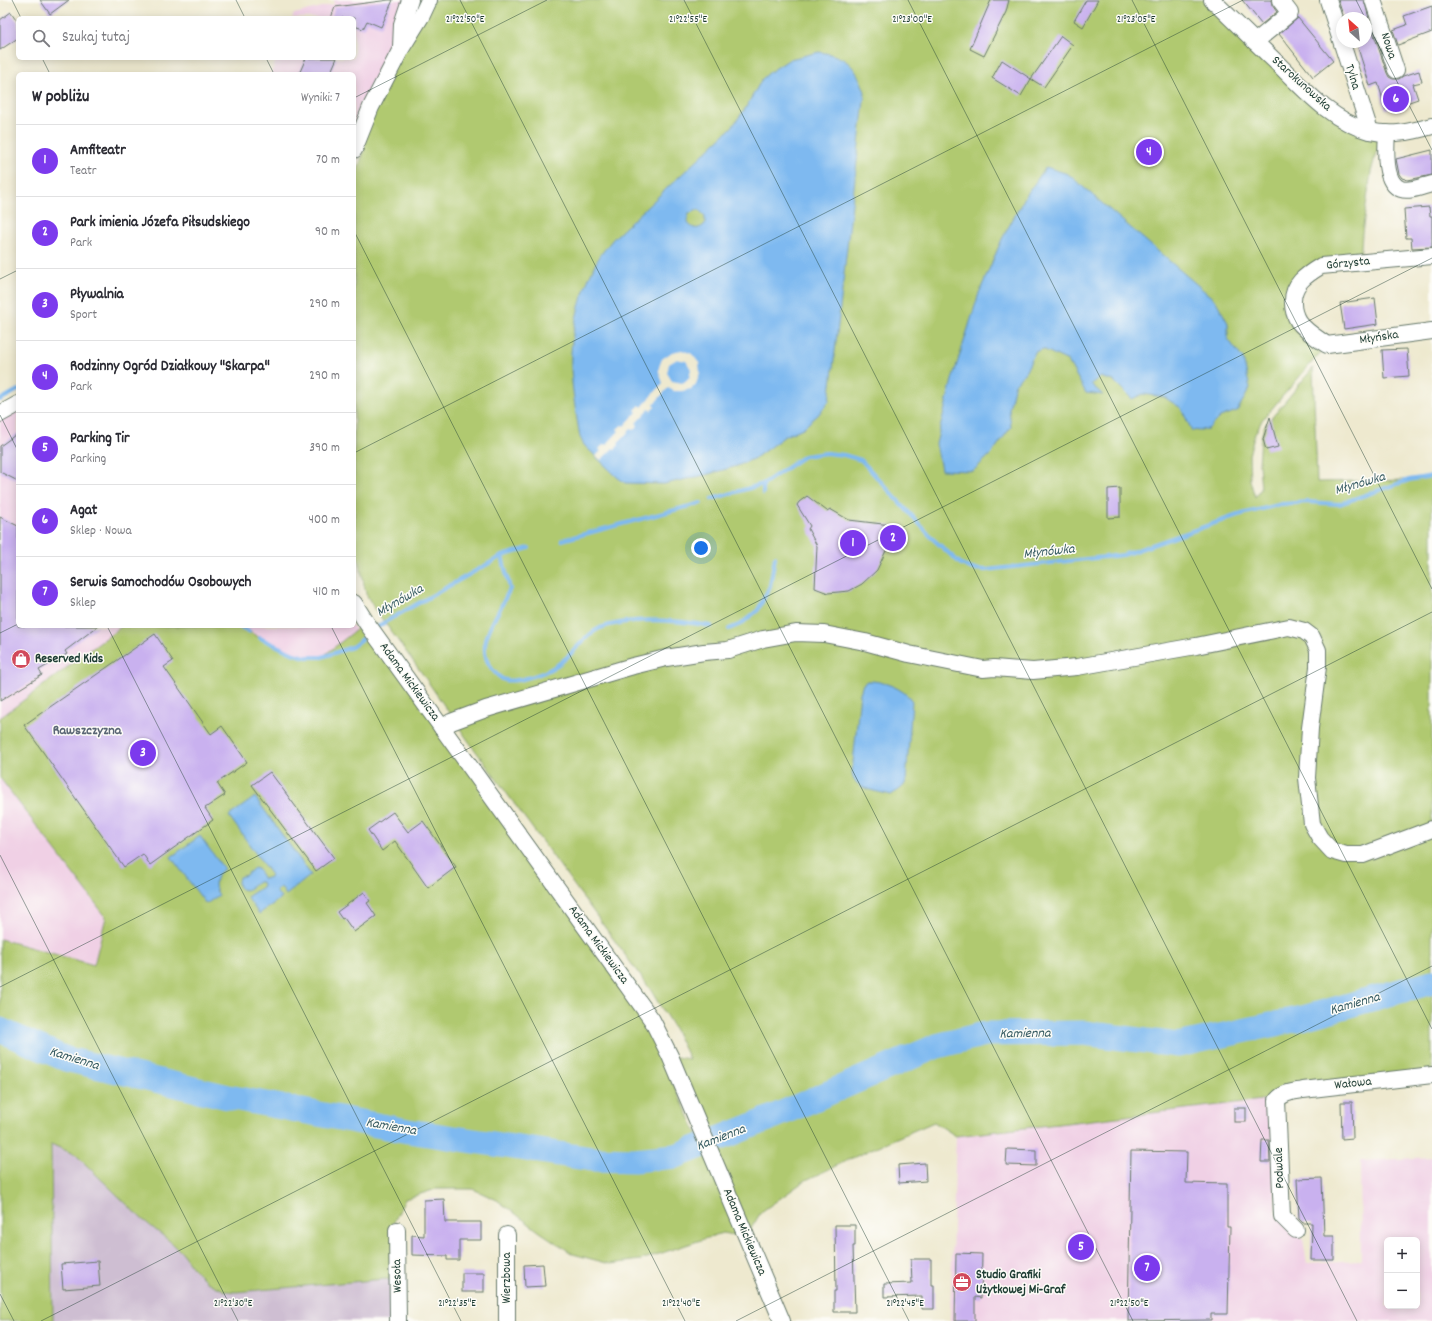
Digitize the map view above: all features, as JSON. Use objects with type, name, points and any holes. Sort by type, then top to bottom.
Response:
[{"type":"street","points":[[401,49],[402,24],[410,0]]},
{"type":"street","points":[[356,142],[371,107],[401,49],[422,15],[429,0]]},
{"type":"street","name":"Starokunowska","points":[[1212,0],[1311,96],[1353,126],[1387,134],[1400,134],[1432,126]]},
{"type":"street","points":[[1255,42],[1290,13],[1280,0]]},
{"type":"street","name":"Tylna","points":[[1328,0],[1370,131]]},
{"type":"street","name":"Nowa","points":[[1373,0],[1396,70]]},
{"type":"street","points":[[1387,134],[1385,154],[1389,175],[1395,186],[1401,189],[1408,189],[1432,184]]},
{"type":"street","name":"Górzysta","points":[[1327,345],[1305,328],[1298,320],[1293,308],[1293,296],[1297,284],[1307,274],[1321,266],[1432,256]]},
{"type":"street","name":"Młyńska","points":[[1327,345],[1432,331]]},
{"type":"street","points":[[0,414],[16,405]]},
{"type":"street","name":"Adama Mickiewicza","points":[[356,606],[380,642],[645,1009],[658,1031],[675,1068],[782,1321]]},
{"type":"street","points":[[442,728],[451,722],[486,709],[633,666],[666,658],[728,650],[763,639],[796,633],[824,634],[865,642],[909,654],[983,669],[994,668],[1033,671],[1099,664],[1196,646],[1289,626],[1304,631],[1312,637],[1318,650],[1318,667],[1310,728],[1308,778],[1312,824],[1320,838],[1332,851],[1346,855],[1362,855],[1432,829]]},
{"type":"street","name":"Wałowa","points":[[1277,1100],[1281,1095],[1286,1093],[1303,1090],[1432,1075]]},
{"type":"street","name":"Podwale","points":[[1277,1100],[1282,1216],[1296,1230]]},
{"type":"street","name":"Wesoła","points":[[397,1230],[398,1321]]},
{"type":"street","name":"Wierzbowa","points":[[507,1235],[507,1321]]},
{"type":"shaded area","points":[[334,0],[410,0],[401,49],[356,127],[356,72],[272,72],[276,60],[356,60],[356,16],[293,16],[294,14],[334,4]]},
{"type":"shaded area","points":[[16,405],[16,628],[119,628],[0,718],[0,414]]},
{"type":"shaded area","points":[[243,628],[354,628],[357,632],[322,657],[306,657],[278,648]]},
{"type":"shaded area","points":[[0,778],[106,917],[95,965],[0,939]]},
{"type":"shaded area","points":[[1262,1100],[1276,1116],[1275,1212],[1303,1239],[1307,1263],[1361,1260],[1360,1161],[1432,1157],[1432,1321],[950,1321],[956,1136]]},
{"type":"shaded area","points":[[51,1143],[76,1155],[142,1219],[172,1243],[182,1253],[193,1269],[207,1282],[225,1291],[236,1292],[385,1279],[398,1281],[398,1321],[53,1321]]},
{"type":"green space","points":[[429,0],[1212,0],[1311,96],[1387,133],[1376,153],[1371,172],[1362,233],[1360,262],[1307,274],[1293,308],[1327,345],[1262,420],[1254,436],[1249,455],[1250,480],[1255,497],[1261,489],[1259,464],[1261,438],[1264,427],[1313,368],[1317,482],[1409,480],[1432,476],[1432,1075],[1286,1093],[1276,1116],[1262,1100],[956,1136],[934,1122],[880,1145],[806,1180],[761,1212],[746,1237],[722,1233],[641,1260],[610,1264],[573,1254],[497,1200],[473,1189],[436,1189],[405,1199],[393,1224],[398,1281],[385,1279],[236,1292],[225,1291],[207,1282],[172,1243],[142,1219],[76,1155],[51,1144],[53,1321],[0,1321],[0,939],[94,965],[106,917],[0,778],[0,718],[119,628],[243,628],[278,648],[294,654],[306,657],[322,657],[366,622],[664,1044],[661,1059],[733,1207],[670,1056],[689,1059],[675,1030],[650,989],[467,739],[424,676],[374,608],[366,594],[356,553],[356,174],[364,151],[360,132]]},
{"type":"water","points":[[819,52],[837,56],[850,64],[854,69],[865,92],[829,401],[818,415],[803,428],[785,436],[755,458],[737,466],[664,484],[625,483],[584,445],[580,437],[572,384],[571,354],[578,309],[588,280],[600,256],[613,239],[732,127],[745,109],[762,79],[790,59]],"holes":[[[695,210],[699,210],[705,216],[705,224],[701,227],[694,228],[688,223],[688,215]]]},
{"type":"water","points":[[1046,167],[1068,174],[1216,301],[1228,323],[1228,339],[1243,359],[1250,388],[1237,411],[1220,417],[1208,429],[1192,431],[1181,408],[1164,397],[1143,394],[1132,399],[1114,381],[1100,377],[1091,384],[1103,395],[1086,393],[1068,361],[1043,349],[1035,352],[1026,371],[1015,384],[1009,409],[1011,427],[992,453],[973,471],[941,470],[936,444],[952,380],[979,293],[1002,239],[1025,197]]},
{"type":"water","points":[[867,681],[885,683],[892,686],[904,692],[912,701],[906,781],[898,791],[891,795],[867,789],[857,783],[852,773],[860,693],[863,684]]},
{"type":"water","points":[[255,797],[311,875],[286,895],[281,887],[276,891],[281,898],[259,914],[247,897],[262,887],[262,882],[258,882],[249,889],[244,890],[239,887],[239,877],[246,875],[254,868],[258,869],[264,879],[270,877],[271,875],[229,816]]},
{"type":"water","points":[[200,836],[224,869],[218,874],[215,884],[219,895],[206,904],[171,857]]},
{"type":"pier","points":[[682,350],[692,354],[699,363],[700,373],[696,384],[691,389],[682,391],[674,391],[668,388],[654,404],[655,406],[651,411],[649,409],[636,423],[638,425],[633,430],[631,429],[618,443],[619,445],[615,449],[613,448],[601,460],[596,456],[601,451],[599,449],[604,444],[606,445],[619,431],[617,429],[622,425],[624,426],[637,412],[635,410],[640,405],[642,407],[663,383],[659,372],[659,367],[662,359],[672,352]],"holes":[[[677,359],[686,361],[691,369],[689,378],[682,383],[672,381],[667,373],[669,364]]]},
{"type":"building","points":[[40,0],[69,0],[50,14]]},
{"type":"building","points":[[393,0],[381,27],[367,21],[363,29],[356,27],[356,16],[332,16],[335,7]]},
{"type":"building","points":[[991,0],[1009,0],[1006,12],[984,56],[970,49]]},
{"type":"building","points":[[1086,0],[1098,0],[1083,27],[1074,21]]},
{"type":"building","points":[[1242,0],[1271,0],[1272,5],[1277,12],[1262,24]]},
{"type":"building","points":[[1338,0],[1364,0],[1367,12],[1342,12]]},
{"type":"building","points":[[1432,6],[1432,32],[1398,45],[1393,30],[1407,25],[1404,16]]},
{"type":"building","points":[[11,12],[16,19],[16,39],[0,50],[0,20]]},
{"type":"building","points":[[1298,18],[1333,61],[1313,77],[1279,34]]},
{"type":"building","points":[[1372,29],[1389,77],[1399,79],[1403,76],[1419,71],[1422,82],[1413,84],[1418,99],[1386,110],[1378,83],[1370,86],[1358,48],[1372,48]]},
{"type":"building","points":[[1061,36],[1073,45],[1044,87],[1031,79]]},
{"type":"building","points":[[305,60],[336,60],[331,72],[300,72]]},
{"type":"building","points":[[1002,60],[1031,79],[1021,96],[992,78]]},
{"type":"building","points":[[1432,150],[1432,175],[1408,180],[1402,178],[1399,174],[1396,159]]},
{"type":"building","points":[[1429,207],[1430,216],[1432,216],[1432,247],[1412,248],[1411,238],[1406,238],[1404,209]]},
{"type":"building","points":[[1375,298],[1378,324],[1344,329],[1340,303]]},
{"type":"building","points":[[1407,349],[1409,376],[1384,378],[1382,350]]},
{"type":"building","points":[[1270,417],[1278,447],[1266,450],[1263,439]]},
{"type":"building","points":[[16,434],[16,480],[0,472],[0,446]]},
{"type":"building","points":[[1120,488],[1120,517],[1108,518],[1108,489]]},
{"type":"building","points":[[807,496],[827,511],[830,509],[849,520],[891,525],[891,540],[877,570],[862,584],[849,591],[828,593],[815,588],[817,546],[808,529],[810,526],[797,505]]},
{"type":"building","points":[[0,517],[16,525],[16,628],[95,628],[65,651],[67,654],[39,670],[42,675],[0,701]]},
{"type":"building","points":[[155,634],[173,661],[164,667],[211,734],[222,726],[247,762],[217,783],[225,795],[205,808],[213,820],[150,865],[143,854],[124,867],[24,725]]},
{"type":"building","points":[[270,772],[334,858],[316,871],[252,785]]},
{"type":"building","points":[[393,812],[408,832],[423,821],[456,867],[428,888],[395,841],[382,851],[368,830]]},
{"type":"building","points":[[364,892],[370,901],[367,903],[376,916],[354,932],[344,918],[342,919],[337,912]]},
{"type":"building","points":[[1341,1102],[1352,1102],[1353,1138],[1342,1139]]},
{"type":"building","points":[[1234,1108],[1246,1108],[1246,1122],[1234,1122]]},
{"type":"building","points":[[1262,1140],[1269,1140],[1270,1162],[1261,1162]]},
{"type":"building","points":[[1007,1149],[1036,1150],[1036,1166],[1006,1165]]},
{"type":"building","points":[[1131,1151],[1187,1152],[1186,1183],[1227,1184],[1227,1227],[1230,1227],[1228,1314],[1211,1314],[1211,1320],[1128,1321]]},
{"type":"building","points":[[925,1163],[926,1181],[899,1183],[898,1165]]},
{"type":"building","points":[[1322,1178],[1324,1236],[1334,1236],[1334,1260],[1311,1260],[1312,1223],[1303,1223],[1299,1219],[1297,1179]]},
{"type":"building","points":[[444,1199],[445,1222],[481,1222],[481,1240],[459,1240],[459,1260],[447,1260],[447,1256],[412,1255],[412,1235],[424,1236],[424,1200]]},
{"type":"building","points":[[835,1225],[855,1225],[855,1246],[853,1246],[855,1312],[834,1312],[834,1291],[836,1291]]},
{"type":"building","points":[[956,1253],[982,1254],[981,1298],[975,1297],[975,1321],[955,1321]]},
{"type":"building","points":[[911,1259],[931,1259],[931,1285],[934,1285],[934,1309],[922,1309],[922,1296],[884,1297],[884,1284],[912,1283]]},
{"type":"building","points":[[98,1261],[100,1286],[63,1289],[61,1264]]},
{"type":"building","points":[[543,1264],[545,1286],[525,1287],[524,1265]]},
{"type":"building","points":[[462,1273],[484,1273],[484,1292],[462,1292]]},
{"type":"waterway","points":[[0,400],[16,391]]},
{"type":"waterway","name":"Młynówka","points":[[712,499],[763,484],[804,456],[826,453],[844,455],[861,460],[934,540],[961,564],[972,569],[986,570],[1123,555],[1238,515],[1282,504],[1308,502],[1339,504],[1409,480],[1432,476]]},
{"type":"waterway","points":[[763,484],[763,493]]},
{"type":"waterway","name":"Młynówka","points":[[562,540],[701,503]]},
{"type":"waterway","name":"Młynówka","points":[[375,629],[502,556],[529,548]]},
{"type":"waterway","points":[[502,556],[510,589],[485,642],[485,656],[492,669],[502,679],[509,681],[523,679],[551,669],[566,658],[590,634],[600,628],[613,624],[655,620],[711,626]]},
{"type":"waterway","points":[[729,629],[741,624],[758,610],[770,586],[775,557]]},
{"type":"waterway","name":"Młynówka","points":[[242,628],[249,632]]},
{"type":"waterway","name":"Młynówka","points":[[260,638],[294,654],[306,657],[322,657],[352,647],[370,633]]},
{"type":"waterway","name":"Kamienna","points":[[0,1030],[66,1059],[228,1097],[408,1131],[592,1159],[634,1160],[676,1156],[766,1120],[937,1046],[985,1034],[1084,1033],[1178,1045],[1303,1018],[1432,982]]},
{"type":"place","name":"Agat","points":[[1396,99]]},
{"type":"place","name":"Rodzinny Ogród Działkowy \"Skarpa\"","points":[[1149,152]]},
{"type":"place","name":"Park imienia Józefa Piłsudskiego","points":[[893,538]]},
{"type":"place","name":"Amfiteatr","points":[[853,543]]},
{"type":"place","name":"Reserved Kids","points":[[21,659]]},
{"type":"place","name":"Pływalnia","points":[[143,753]]},
{"type":"place","name":"Parking Tir","points":[[1081,1247]]},
{"type":"place","name":"Serwis Samochodów Osobowych","points":[[1147,1268]]},
{"type":"place","name":"Studio Grafiki Użytkowej Mi-Graf","points":[[962,1282]]},
{"type":"district","name":"Rawszczyzna","points":[[87,731]]}]
